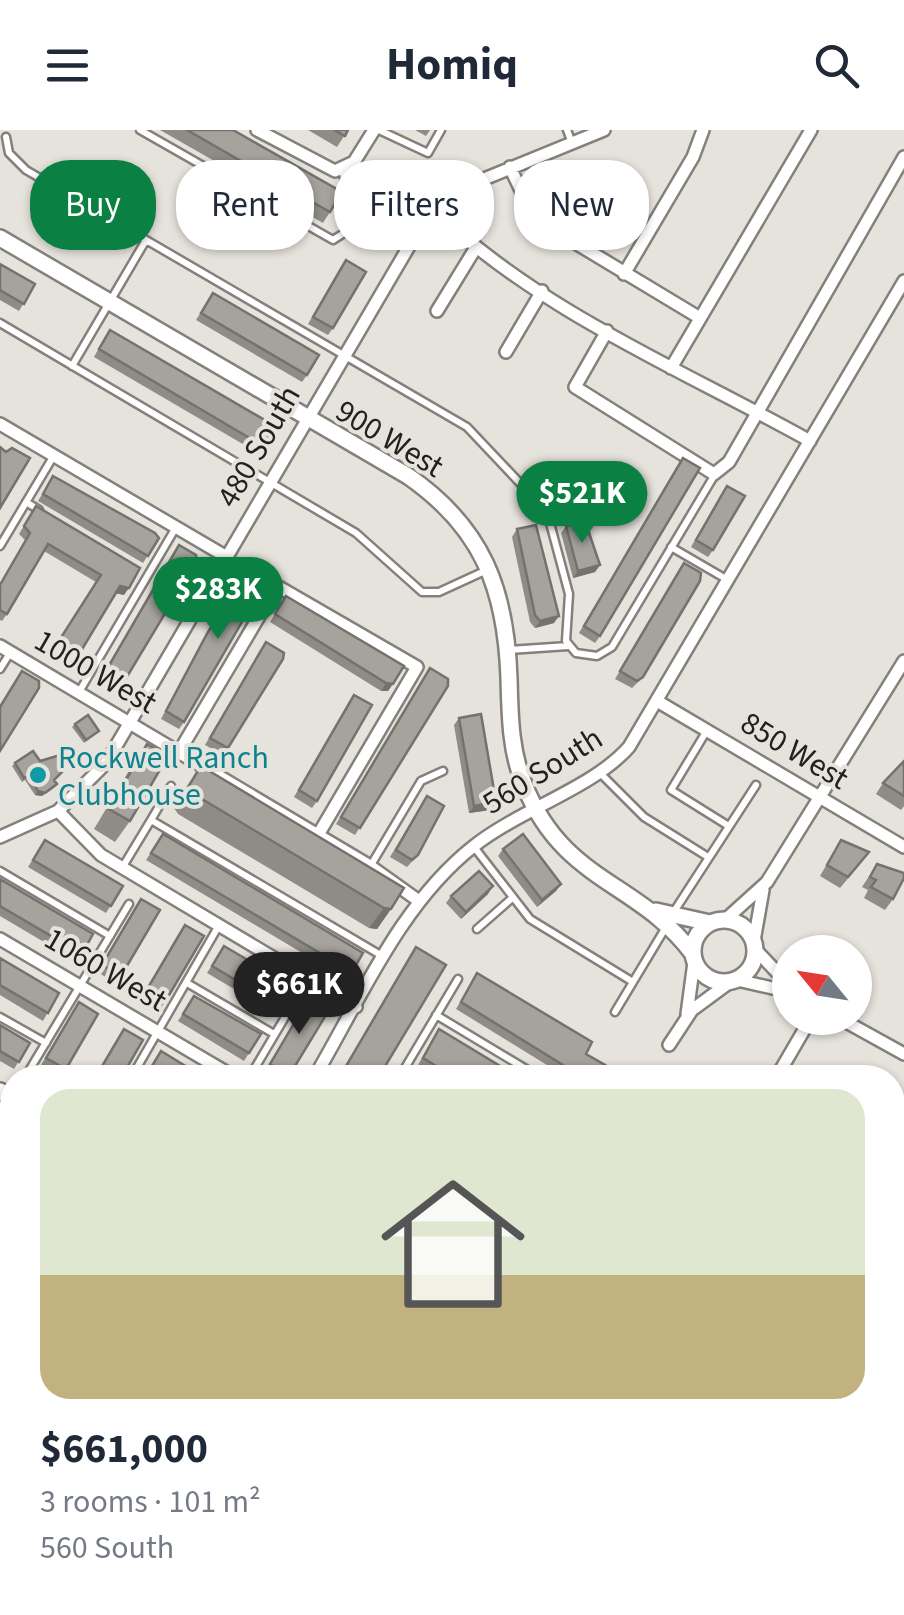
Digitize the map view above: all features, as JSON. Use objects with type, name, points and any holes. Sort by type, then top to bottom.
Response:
[{"type":"street","points":[[257,130],[318,165],[334,168]]},
{"type":"street","points":[[355,160],[376,130]]},
{"type":"street","name":"480 South","points":[[494,174],[604,130]]},
{"type":"street","points":[[624,274],[693,157],[703,130]]},
{"type":"street","points":[[671,368],[812,130]]},
{"type":"street","points":[[607,331],[575,387],[714,474],[729,462],[755,410],[904,157]]},
{"type":"street","points":[[510,167],[534,218],[700,318]]},
{"type":"street","name":"900 West","points":[[0,238],[424,487],[462,524],[489,569],[504,610],[514,748],[534,806],[547,828],[581,865],[645,907],[669,920],[718,922]]},
{"type":"street","name":"480 South","points":[[0,837],[58,811],[95,776],[343,355],[410,250]]},
{"type":"street","points":[[438,311],[475,250],[671,368],[810,441]]},
{"type":"street","name":"560 South","points":[[322,1065],[420,900],[473,846],[534,806],[600,774],[629,748],[904,280]]},
{"type":"street","points":[[506,352],[542,291]]},
{"type":"street","points":[[0,424],[225,556]]},
{"type":"street","points":[[178,752],[278,586],[417,668],[318,835]]},
{"type":"street","name":"1000 West","points":[[5,649],[370,866],[420,900]]},
{"type":"street","points":[[669,1045],[686,1018],[709,994],[734,981],[753,964],[756,912],[767,882],[904,661]]},
{"type":"street","name":"850 West","points":[[657,701],[904,847]]},
{"type":"street","points":[[58,811],[78,836],[122,868],[356,1007]]},
{"type":"street","points":[[686,1018],[695,940],[767,882]]},
{"type":"street","points":[[669,920],[708,978],[772,986]]},
{"type":"street","points":[[718,922],[740,924],[772,967]]},
{"type":"street","name":"1060 West","points":[[0,939],[214,1065]]},
{"type":"street","points":[[783,1065],[800,1035]]},
{"type":"street","points":[[870,1035],[904,1054]]},
{"type":"lane","points":[[140,130],[334,239]]},
{"type":"lane","points":[[376,130],[428,153],[441,130]]},
{"type":"lane","points":[[566,130],[572,144]]},
{"type":"lane","points":[[6,137],[9,154],[30,172]]},
{"type":"lane","points":[[156,246],[457,420],[536,500],[550,524],[569,594],[568,646]]},
{"type":"lane","points":[[72,366],[140,250]]},
{"type":"lane","points":[[0,323],[356,533],[422,592],[439,592],[489,569]]},
{"type":"lane","points":[[0,546],[54,456]]},
{"type":"lane","points":[[508,650],[568,646],[591,657],[608,651],[714,474]]},
{"type":"lane","points":[[26,502],[41,512]]},
{"type":"lane","points":[[79,692],[176,528]]},
{"type":"lane","points":[[672,547],[728,580]]},
{"type":"lane","points":[[133,566],[148,575]]},
{"type":"lane","points":[[0,669],[5,649]]},
{"type":"lane","points":[[706,730],[671,790],[726,825]]},
{"type":"lane","points":[[370,866],[421,781],[442,771]]},
{"type":"lane","points":[[600,774],[644,817],[708,856]]},
{"type":"lane","points":[[615,1012],[726,825],[738,816],[756,785]]},
{"type":"lane","points":[[122,868],[171,786]]},
{"type":"lane","points":[[152,820],[385,958]]},
{"type":"lane","points":[[473,846],[511,900],[540,927],[633,982]]},
{"type":"lane","points":[[0,871],[110,936]]},
{"type":"lane","points":[[476,929],[511,900]]},
{"type":"lane","points":[[32,1065],[129,904]]},
{"type":"lane","points":[[139,1065],[219,926]]},
{"type":"lane","points":[[256,1065],[308,978]]},
{"type":"lane","points":[[407,1065],[458,980]]},
{"type":"lane","points":[[186,983],[274,1034]]},
{"type":"lane","points":[[436,1015],[520,1065]]},
{"type":"lane","points":[[0,1017],[46,1043]]},
{"type":"building","points":[[187,130],[233,130],[286,160],[239,160]]},
{"type":"building","points":[[314,176],[334,187],[330,212],[314,203]]},
{"type":"building","points":[[346,260],[366,272],[333,328],[313,317]]},
{"type":"building","points":[[0,264],[35,284],[24,304],[0,290]]},
{"type":"building","points":[[213,293],[319,355],[307,375],[201,313]]},
{"type":"building","points":[[110,330],[275,426],[263,446],[99,349]]},
{"type":"building","points":[[0,447],[6,452],[12,448],[30,458],[0,508]]},
{"type":"building","points":[[683,458],[700,468],[600,636],[584,626]]},
{"type":"building","points":[[53,476],[155,533],[159,538],[148,556],[43,494]]},
{"type":"building","points":[[727,486],[745,496],[713,550],[696,540]]},
{"type":"building","points":[[36,506],[140,568],[129,588],[120,586],[78,656],[60,645],[60,639],[101,575],[48,544],[7,614],[0,610],[0,585],[30,533],[24,526]]},
{"type":"building","points":[[585,521],[600,565],[578,571],[566,526]]},
{"type":"building","points":[[536,525],[559,616],[540,621],[535,615],[517,529]]},
{"type":"building","points":[[179,545],[196,555],[196,562],[122,685],[104,674]]},
{"type":"building","points":[[253,562],[271,572],[184,722],[166,711],[208,632]]},
{"type":"building","points":[[684,563],[701,573],[700,581],[637,681],[620,671]]},
{"type":"building","points":[[286,596],[404,666],[393,684],[275,614]]},
{"type":"building","points":[[266,642],[284,653],[283,659],[228,748],[210,738]]},
{"type":"building","points":[[430,668],[448,679],[448,686],[360,828],[341,817]]},
{"type":"building","points":[[22,671],[39,681],[39,688],[0,751],[0,707]]},
{"type":"building","points":[[354,695],[372,705],[317,801],[299,790]]},
{"type":"building","points":[[481,714],[496,802],[474,806],[459,718]]},
{"type":"building","points":[[88,715],[99,731],[86,740],[75,724]]},
{"type":"building","points":[[147,744],[168,756],[130,821],[109,809]]},
{"type":"building","name":"Rockwell Ranch Clubhouse","points":[[33,751],[40,761],[57,756],[66,768],[54,780],[57,784],[45,793],[38,791],[28,776],[24,778],[15,763]]},
{"type":"building","points":[[904,761],[904,796],[883,783]]},
{"type":"building","points":[[201,766],[404,888],[391,909],[192,793],[188,787]]},
{"type":"building","points":[[427,796],[444,806],[412,860],[396,850]]},
{"type":"building","points":[[163,834],[363,953],[352,972],[151,853]]},
{"type":"building","points":[[523,834],[561,884],[542,900],[503,849]]},
{"type":"building","points":[[45,840],[123,886],[111,906],[33,860]]},
{"type":"building","points":[[841,840],[869,852],[848,877],[827,865]]},
{"type":"building","points":[[877,864],[904,873],[893,899],[871,887],[876,880],[870,877]]},
{"type":"building","points":[[479,871],[493,886],[466,912],[451,896]]},
{"type":"building","points":[[0,879],[93,934],[82,954],[0,906]]},
{"type":"building","points":[[141,899],[160,910],[121,976],[102,965]]},
{"type":"building","points":[[185,925],[204,936],[165,1002],[146,991]]},
{"type":"building","points":[[224,946],[290,985],[278,1005],[212,966]]},
{"type":"building","points":[[416,947],[446,965],[386,1065],[347,1065]]},
{"type":"building","points":[[0,958],[59,993],[48,1013],[0,985]]},
{"type":"building","points":[[477,973],[592,1042],[586,1054],[605,1065],[563,1065],[461,1002]]},
{"type":"building","points":[[194,996],[261,1034],[249,1053],[183,1014]]},
{"type":"building","points":[[309,998],[329,1010],[296,1065],[270,1064]]},
{"type":"building","points":[[79,1002],[98,1014],[68,1065],[46,1058]]},
{"type":"building","points":[[0,1025],[30,1043],[19,1062],[0,1051]]},
{"type":"building","points":[[124,1029],[143,1040],[129,1065],[103,1065]]},
{"type":"building","points":[[439,1029],[499,1065],[435,1065],[423,1058]]},
{"type":"building","points":[[161,1051],[184,1065],[153,1065]]},
{"type":"place","name":"Rockwell Ranch Clubhouse","points":[[38,775]]}]
